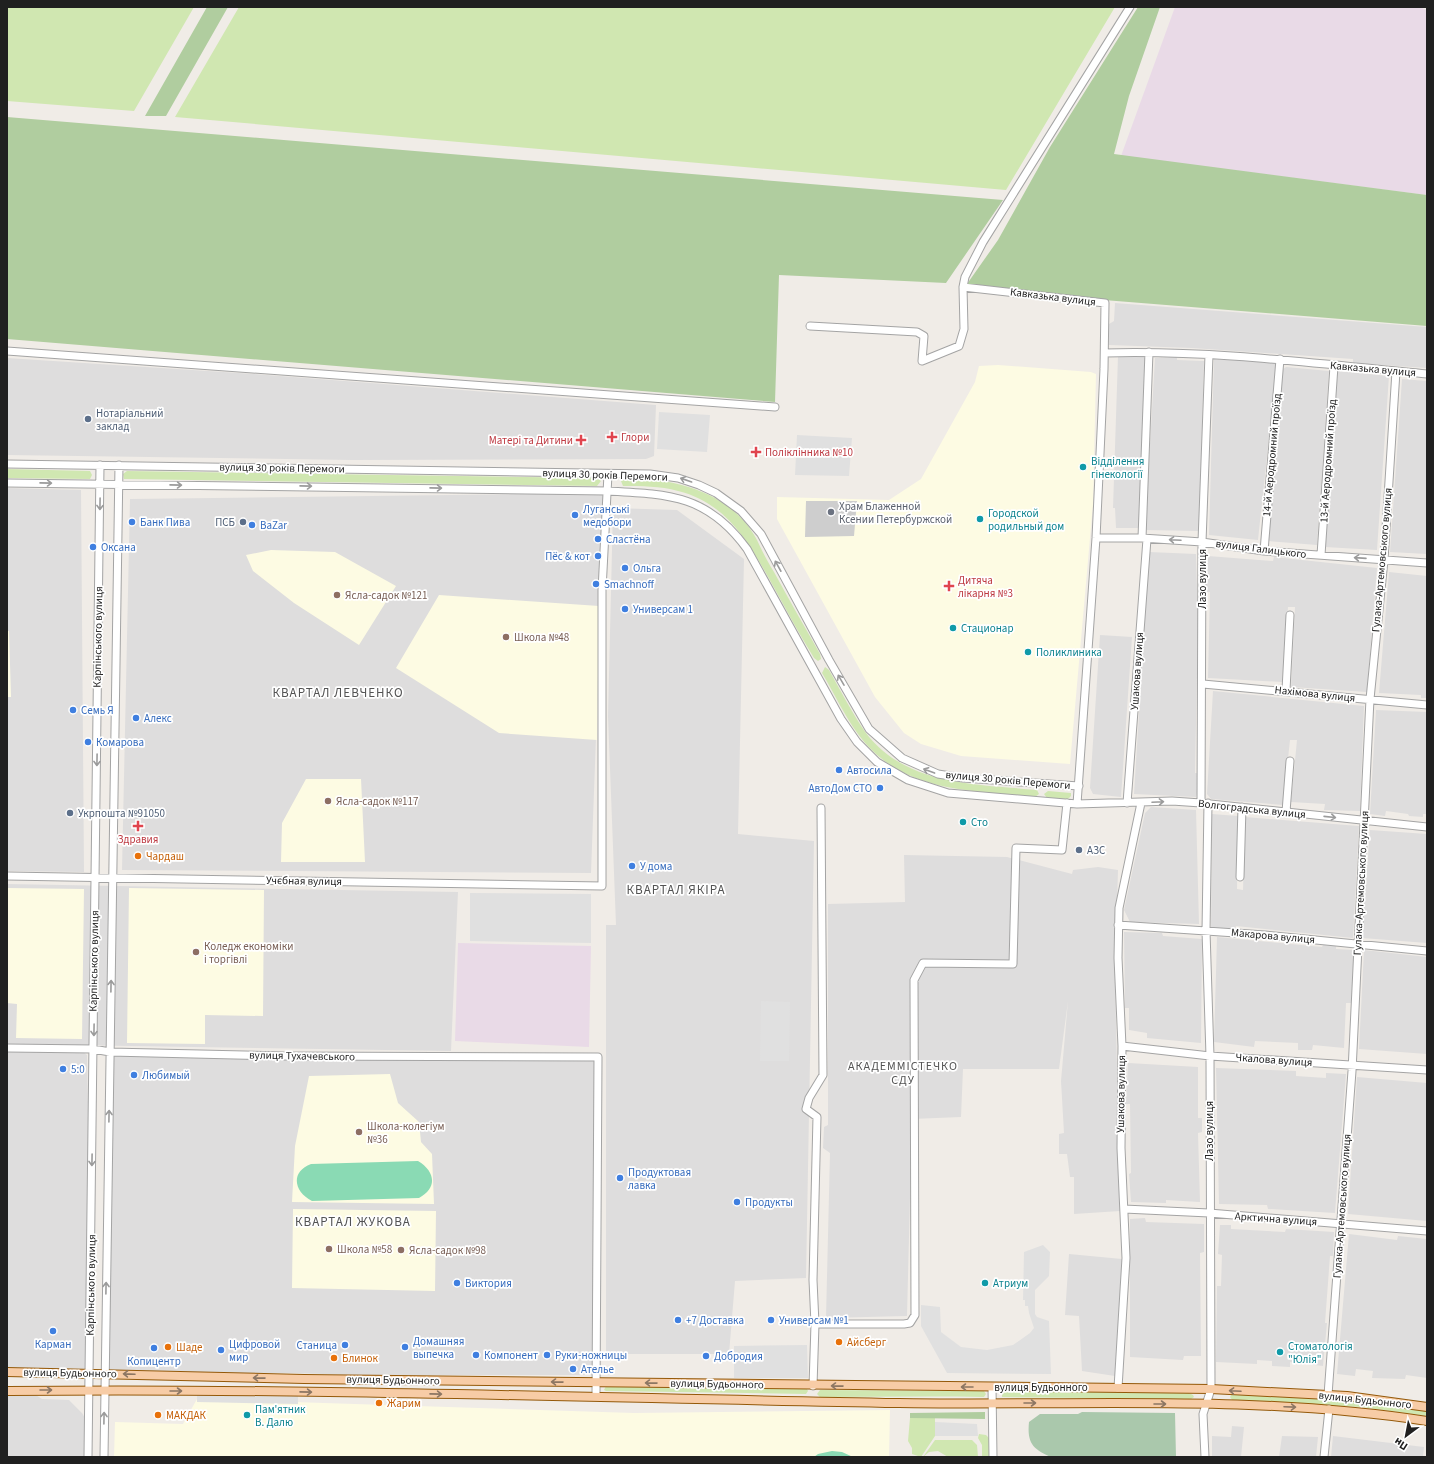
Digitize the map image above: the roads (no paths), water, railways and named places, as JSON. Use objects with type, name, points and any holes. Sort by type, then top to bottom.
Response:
[{"type":"main road","name":"вулиця Будьонного","points":[[7,1372],[105,1373],[304,1379],[1211,1390],[1328,1395],[1390,1401],[1427,1407]]},
{"type":"main road","points":[[812,1401],[813,1386]]},
{"type":"main road","name":"вулиця Будьонного","points":[[7,1391],[596,1396],[812,1401],[1207,1404],[1329,1409],[1427,1421]]},
{"type":"street","points":[[810,326],[917,332],[924,336],[922,361],[959,346],[964,329],[965,277],[984,242],[1130,7]]},
{"type":"street","name":"Кавказька вулиця","points":[[964,287],[1105,303],[1105,353],[1149,352],[1280,359],[1334,366],[1427,374]]},
{"type":"street","points":[[7,350],[775,407]]},
{"type":"street","name":"Ушакова вулиця","points":[[1127,803],[1144,538],[1149,352]]},
{"type":"street","points":[[1077,804],[1096,538],[1105,353]]},
{"type":"street","name":"Лазо вулиця","points":[[1205,1457],[1203,1414],[1211,1390],[1209,1213],[1210,1056],[1204,803],[1202,542],[1209,355]]},
{"type":"street","name":"14-й Аеродромний проїзд","points":[[1264,551],[1280,359]]},
{"type":"street","name":"13-й Аеродромний проїзд","points":[[1321,555],[1334,366]]},
{"type":"street","name":"Гулака-Артемовського вулиця","points":[[1328,1395],[1352,1066],[1370,700],[1384,560],[1396,371]]},
{"type":"street","name":"вулиця 30 років Перемоги","points":[[7,464],[659,475],[678,478],[716,493],[741,511],[761,534],[830,660],[870,729],[902,758],[938,774],[957,777],[1079,786]]},
{"type":"street","name":"Карпінського вулиця","points":[[88,1457],[100,465]]},
{"type":"street","name":"Карпінського вулиця","points":[[104,1457],[119,465]]},
{"type":"street","points":[[608,474],[608,490]]},
{"type":"street","name":"вулиця 30 років Перемоги","points":[[7,483],[608,490],[658,493],[676,497],[693,503],[719,518],[735,532],[747,549],[841,719],[857,742],[877,762],[908,780],[948,793],[1077,804]]},
{"type":"street","name":"Учєбная вулиця","points":[[7,876],[602,886],[602,590],[608,490]]},
{"type":"street","name":"вулиця Галицького","points":[[1096,538],[1144,538],[1202,542],[1264,551],[1427,563]]},
{"type":"street","points":[[1286,690],[1290,615]]},
{"type":"street","name":"Нахімова вулиця","points":[[1203,684],[1286,690],[1427,705]]},
{"type":"street","points":[[1286,812],[1290,761]]},
{"type":"street","name":"Волгоградська вулиця","points":[[1077,804],[1172,801],[1204,803],[1427,827]]},
{"type":"street","points":[[815,1324],[904,1324],[910,1322],[915,1314],[914,980],[923,963],[1013,964],[1016,848],[1062,850],[1067,803]]},
{"type":"street","name":"Ушакова вулиця","points":[[1118,1388],[1126,1258],[1121,1148],[1122,1046],[1118,925],[1119,908],[1141,803]]},
{"type":"street","points":[[1240,877],[1242,807]]},
{"type":"street","points":[[813,1386],[815,1324],[813,1280],[817,1117],[806,1110],[809,1098],[823,1075],[824,1057],[821,808]]},
{"type":"street","name":"Макарова вулиця","points":[[1118,925],[1358,943],[1427,950]]},
{"type":"street","name":"Чкалова вулиця","points":[[1122,1046],[1210,1056],[1427,1070]]},
{"type":"street","name":"вулиця Тухачевського","points":[[7,1048],[93,1048],[110,1052],[291,1056],[598,1057],[596,1382]]},
{"type":"street","name":"Арктична вулиця","points":[[1124,1209],[1209,1213],[1427,1231]]},
{"type":"street","points":[[596,1382],[596,1396]]},
{"type":"street","points":[[992,1387],[991,1402],[993,1457]]},
{"type":"street","points":[[1324,1457],[1329,1409]]},
{"type":"place","name":"Нотаріальний заклад","points":[[88,419]]},
{"type":"place","name":"Глори","points":[[612,437]]},
{"type":"place","name":"Матері та Дитини","points":[[581,440]]},
{"type":"place","name":"Поліклінника №10","points":[[756,452]]},
{"type":"place","name":"Відділення гінекології","points":[[1083,467]]},
{"type":"place","name":"Храм Блаженной Ксении Петербуржской","points":[[831,512]]},
{"type":"place","name":"Луганські медобори","points":[[575,515]]},
{"type":"place","name":"Городской родильный дом","points":[[980,519]]},
{"type":"place","name":"Банк Пива","points":[[132,522]]},
{"type":"place","name":"ПСБ","points":[[243,522]]},
{"type":"place","name":"BaZar","points":[[252,525]]},
{"type":"place","name":"Сластёна","points":[[598,539]]},
{"type":"place","name":"Оксана","points":[[93,547]]},
{"type":"place","name":"Пёс & кот","points":[[598,556]]},
{"type":"place","name":"Ольга","points":[[625,568]]},
{"type":"place","name":"Smachnoff","points":[[596,584]]},
{"type":"place","name":"Дитяча лікарня №3","points":[[949,586]]},
{"type":"place","name":"Ясла-садок №121","points":[[337,595]]},
{"type":"place","name":"Универсам 1","points":[[625,609]]},
{"type":"place","name":"Стационар","points":[[953,628]]},
{"type":"place","name":"Школа №48","points":[[506,637]]},
{"type":"place","name":"Поликлиника","points":[[1028,652]]},
{"type":"place","name":"Семь Я","points":[[73,710]]},
{"type":"place","name":"Алекс","points":[[136,718]]},
{"type":"place","name":"Комарова","points":[[88,742]]},
{"type":"place","name":"Автосила","points":[[839,770]]},
{"type":"place","name":"АвтоДом СТО","points":[[880,788]]},
{"type":"place","name":"Ясла-садок №117","points":[[328,801]]},
{"type":"place","name":"Укрпошта №91050","points":[[70,813]]},
{"type":"place","name":"Сто","points":[[963,822]]},
{"type":"place","name":"Здравия","points":[[138,826]]},
{"type":"place","name":"АЗС","points":[[1079,850]]},
{"type":"place","name":"Чардаш","points":[[138,856]]},
{"type":"place","name":"У дома","points":[[632,866]]},
{"type":"place","name":"Коледж економіки і торгівлі","points":[[196,952]]},
{"type":"place","name":"5:0","points":[[63,1069]]},
{"type":"place","name":"Любимый","points":[[134,1075]]},
{"type":"place","name":"Школа-колегіум №36","points":[[359,1132]]},
{"type":"place","name":"Продуктовая лавка","points":[[620,1178]]},
{"type":"place","name":"Продукты","points":[[737,1202]]},
{"type":"place","name":"Школа №58","points":[[329,1249]]},
{"type":"place","name":"Ясла-садок №98","points":[[401,1250]]},
{"type":"place","name":"Виктория","points":[[457,1283]]},
{"type":"place","name":"Атриум","points":[[985,1283]]},
{"type":"place","name":"+7 Доставка","points":[[678,1320]]},
{"type":"place","name":"Универсам №1","points":[[771,1320]]},
{"type":"place","name":"Карман","points":[[53,1331]]},
{"type":"place","name":"Айсберг","points":[[839,1342]]},
{"type":"place","name":"Станица","points":[[345,1345]]},
{"type":"place","name":"Шаде","points":[[168,1347]]},
{"type":"place","name":"Домашняя выпечка","points":[[405,1347]]},
{"type":"place","name":"Копицентр","points":[[154,1348]]},
{"type":"place","name":"Цифровой мир","points":[[221,1350]]},
{"type":"place","name":"Стоматологія \"Юлія\"","points":[[1280,1352]]},
{"type":"place","name":"Компонент","points":[[476,1355]]},
{"type":"place","name":"Руки-ножницы","points":[[547,1355]]},
{"type":"place","name":"Добродия","points":[[706,1356]]},
{"type":"place","name":"Блинок","points":[[334,1358]]},
{"type":"place","name":"Ателье","points":[[573,1369]]},
{"type":"place","name":"Жарим","points":[[379,1403]]},
{"type":"place","name":"МАКДАК","points":[[158,1415]]},
{"type":"place","name":"Пам'ятник В. Далю","points":[[247,1415]]},
{"type":"district","name":"КВАРТАЛ ЛЕВЧЕНКО","points":[[338,693]]},
{"type":"district","name":"КВАРТАЛ ЯКІРА","points":[[676,890]]},
{"type":"district","name":"АКАДЕММІСТЕЧКО СДУ","points":[[903,1073]]},
{"type":"district","name":"КВАРТАЛ ЖУКОВА","points":[[353,1222]]}]
